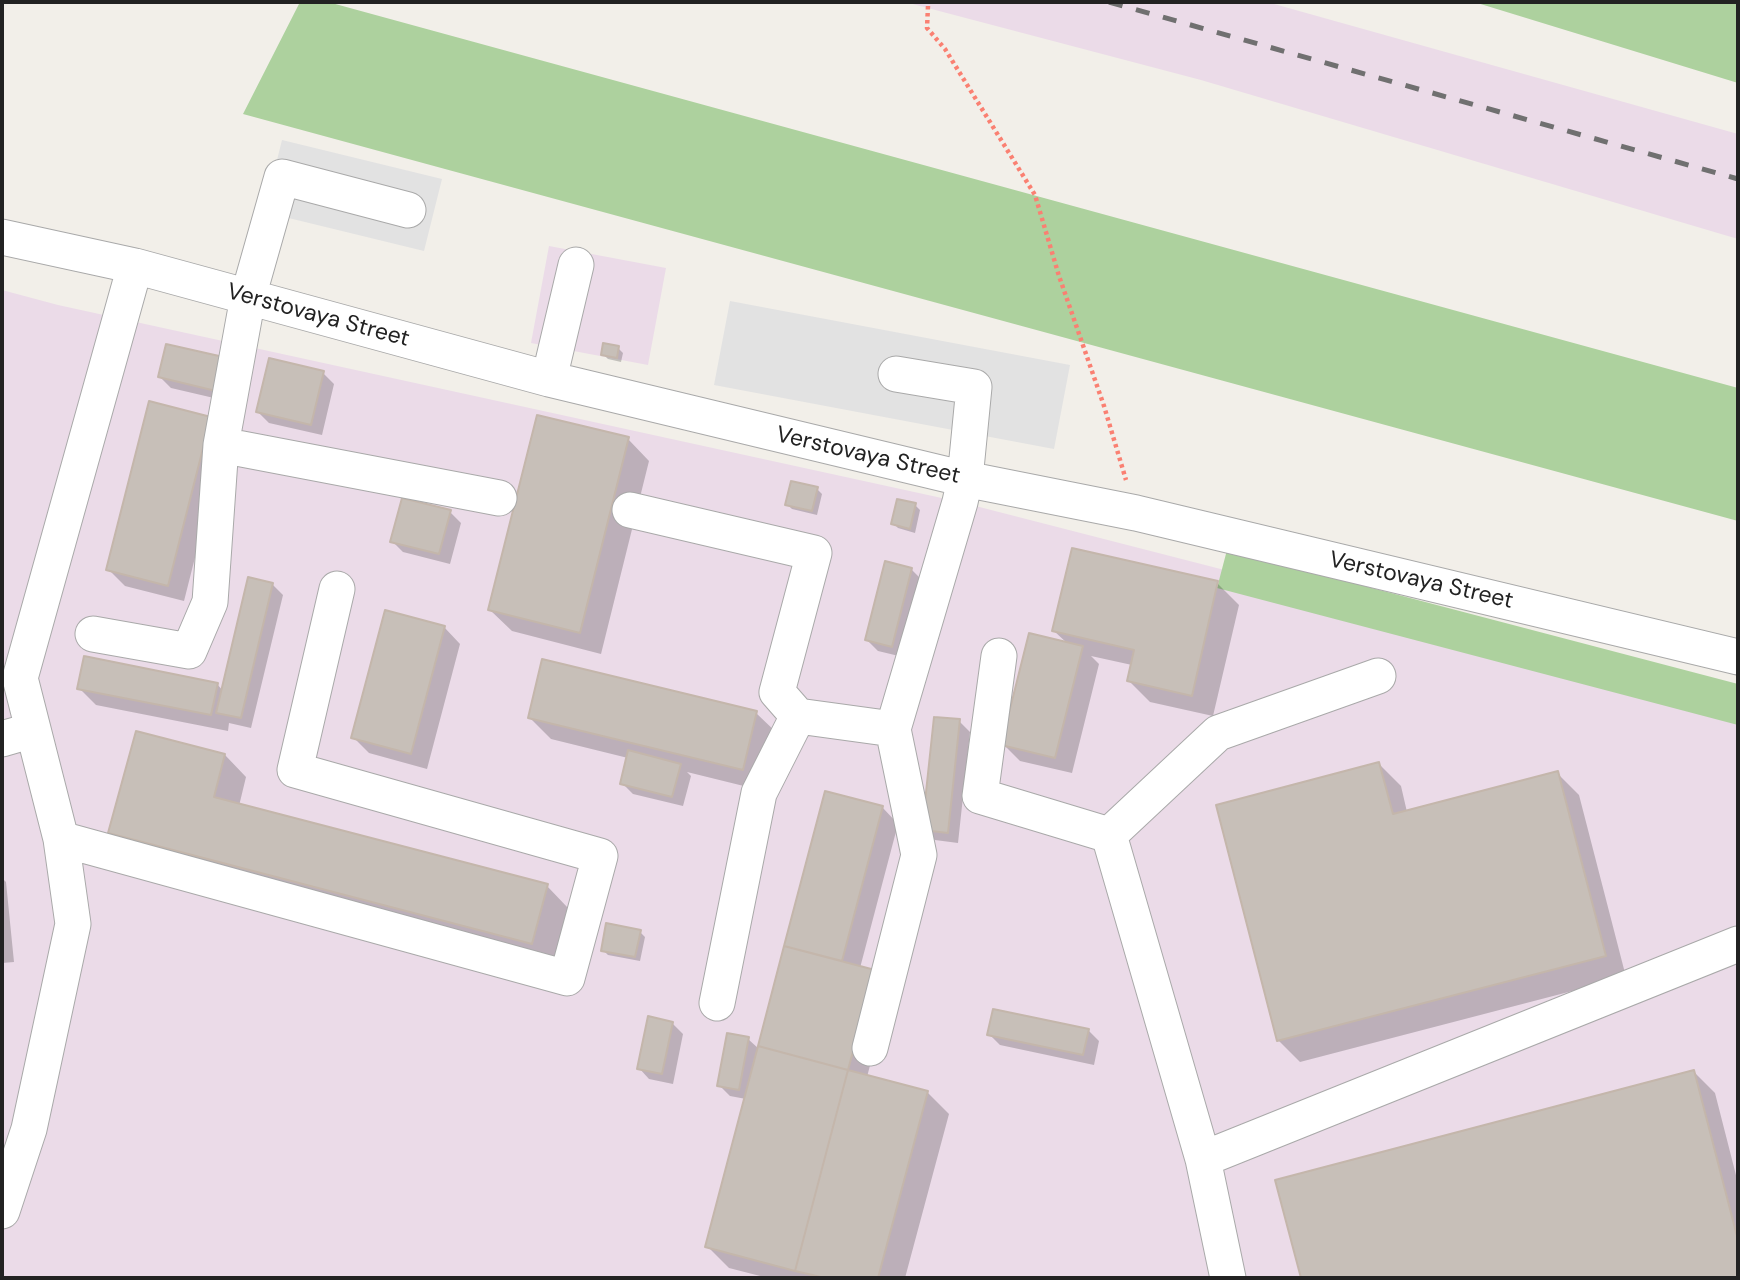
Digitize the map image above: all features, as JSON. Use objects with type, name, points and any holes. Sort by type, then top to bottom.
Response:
[{"type":"street","points":[[93,634],[190,651],[210,602],[221,445],[248,297],[282,177],[408,210]]},
{"type":"street","name":"Verstovaya Street","points":[[2,237],[135,267],[549,379],[965,479],[1136,513],[1738,657]]},
{"type":"street","points":[[549,379],[576,265]]},
{"type":"street","points":[[2,1212],[29,1129],[73,924],[61,838],[18,734],[20,678],[135,267]]},
{"type":"street","points":[[870,1048],[919,855],[893,729],[965,479],[974,387],[895,374]]},
{"type":"street","points":[[221,445],[499,498]]},
{"type":"street","points":[[630,510],[814,553],[777,692],[798,716],[893,729]]},
{"type":"street","points":[[61,838],[567,978],[600,856],[295,770],[337,589]]},
{"type":"street","points":[[999,656],[980,796],[1109,835]]},
{"type":"street","points":[[1109,835],[1217,733],[1378,676]]},
{"type":"street","points":[[717,1003],[759,793],[798,716]]},
{"type":"street","points":[[1109,835],[1203,1159],[1228,1278]]},
{"type":"street","points":[[1203,1159],[1738,944]]},
{"type":"path","points":[[928,6],[927,28],[945,49],[1035,195],[1136,513]]},
{"type":"shaded area","points":[[905,2],[1267,2],[1738,134],[1738,239],[1201,80]]},
{"type":"shaded area","points":[[282,140],[442,179],[424,251],[264,212]]},
{"type":"shaded area","points":[[549,246],[666,268],[648,365],[531,343]]},
{"type":"shaded area","points":[[2,290],[58,305],[960,502],[1738,702],[1738,1278],[2,1278]]},
{"type":"shaded area","points":[[730,301],[1070,365],[1054,449],[714,385]]},
{"type":"green space","points":[[300,2],[328,2],[1738,388],[1738,521],[243,114]]},
{"type":"green space","points":[[1474,2],[1738,2],[1738,83]]},
{"type":"green space","points":[[1227,550],[1738,684],[1738,725],[1217,588]]},
{"type":"building","points":[[603,343],[619,346],[617,358],[601,355]]},
{"type":"building","points":[[166,344],[228,358],[220,392],[158,377]]},
{"type":"building","points":[[269,358],[324,371],[311,425],[256,412]]},
{"type":"building","points":[[149,401],[211,417],[168,586],[106,570]]},
{"type":"building","points":[[537,415],[629,437],[580,633],[488,610]]},
{"type":"building","points":[[791,481],[818,487],[812,511],[785,505]]},
{"type":"building","points":[[402,498],[451,510],[439,554],[390,542]]},
{"type":"building","points":[[897,499],[916,503],[910,529],[891,524]]},
{"type":"building","points":[[1072,548],[1218,581],[1192,696],[1127,681],[1134,650],[1052,631]]},
{"type":"building","points":[[885,561],[912,568],[892,647],[865,640]]},
{"type":"building","points":[[248,577],[273,583],[241,718],[216,713]]},
{"type":"building","points":[[385,610],[445,626],[411,754],[351,738]]},
{"type":"building","points":[[1029,633],[1083,646],[1055,758],[1001,745]]},
{"type":"building","points":[[84,656],[218,683],[211,715],[77,689]]},
{"type":"building","points":[[542,659],[757,711],[743,770],[528,718]]},
{"type":"building","points":[[934,717],[960,719],[948,833],[922,830]]},
{"type":"building","points":[[136,731],[225,754],[214,797],[548,884],[532,944],[108,833]]},
{"type":"building","points":[[628,750],[681,764],[672,797],[620,784]]},
{"type":"building","points":[[1379,762],[1393,814],[1558,771],[1606,956],[1277,1041],[1216,805]]},
{"type":"building","points":[[825,791],[883,806],[842,961],[784,946]]},
{"type":"building","points":[[606,923],[641,930],[635,957],[601,951]]},
{"type":"building","points":[[784,946],[875,970],[848,1070],[758,1046]]},
{"type":"building","points":[[993,1009],[1089,1029],[1083,1055],[987,1035]]},
{"type":"building","points":[[648,1016],[673,1022],[662,1074],[637,1069]]},
{"type":"building","points":[[727,1033],[749,1037],[739,1090],[717,1086]]},
{"type":"building","points":[[758,1046],[848,1070],[795,1271],[705,1247]]},
{"type":"building","points":[[848,1070],[928,1091],[878,1278],[825,1278],[795,1271]]},
{"type":"building","points":[[1694,1070],[1738,1240],[1738,1278],[1301,1278],[1275,1180]]},
{"type":"railway","points":[[1109,2],[1738,179]]}]
